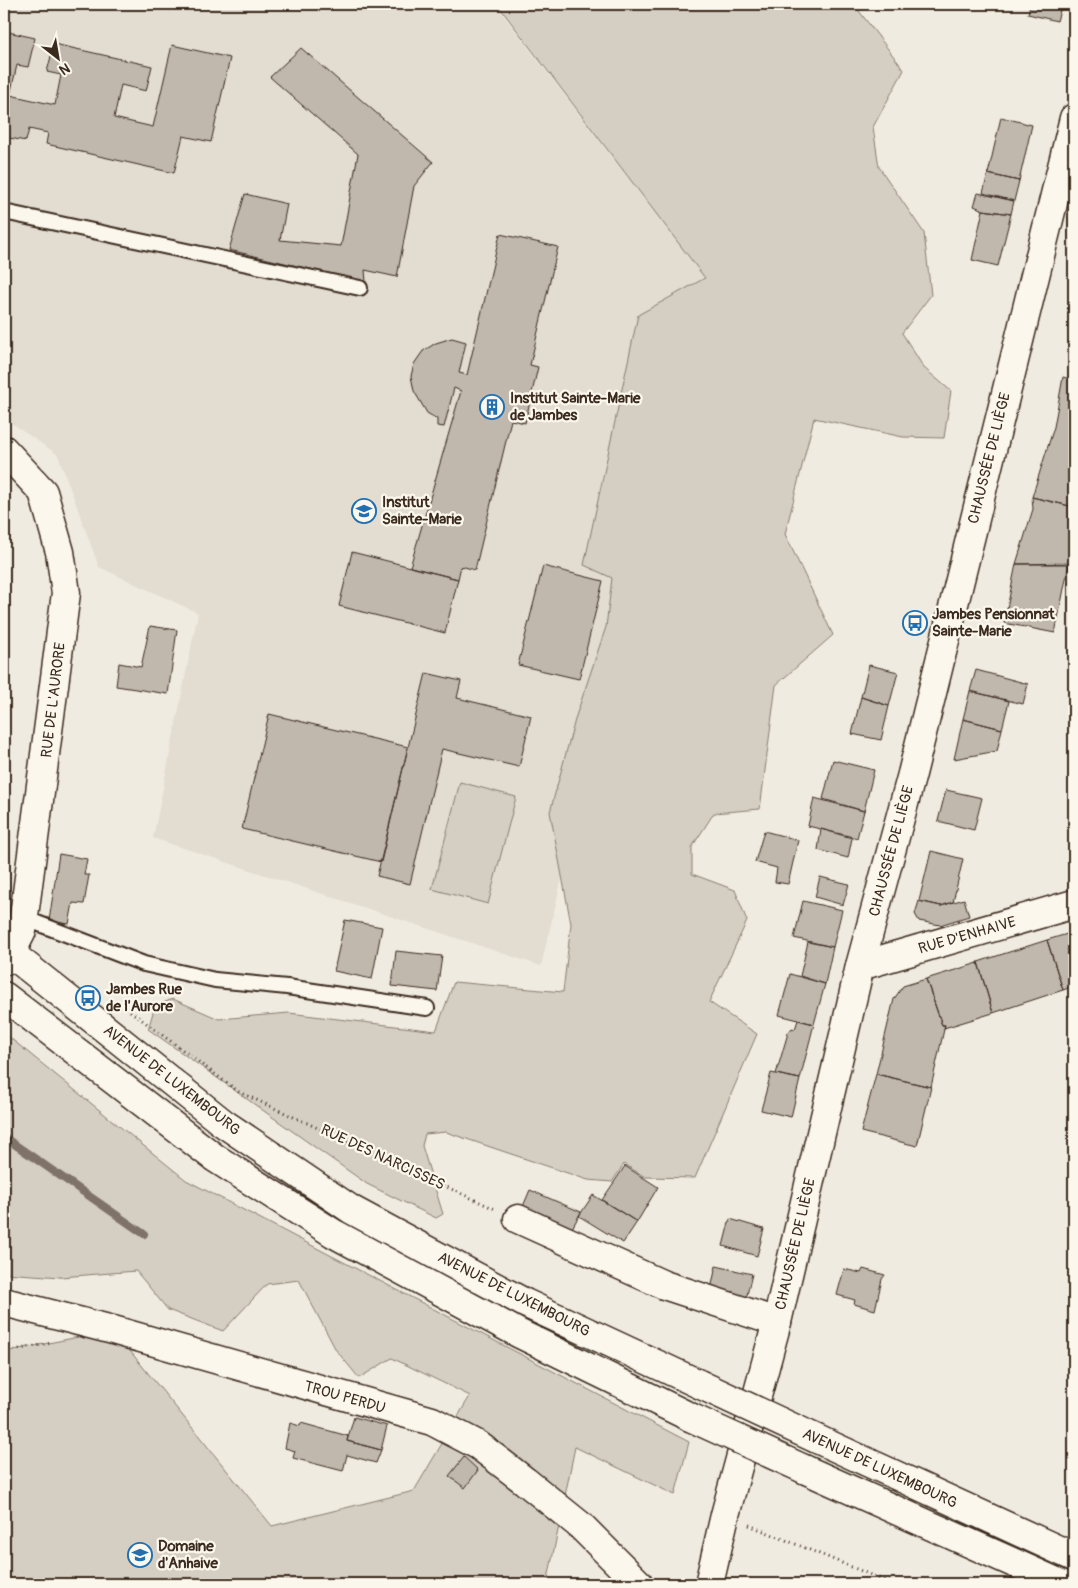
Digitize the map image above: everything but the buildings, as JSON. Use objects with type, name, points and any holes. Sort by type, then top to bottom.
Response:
[{"type":"street","name":"CHAUSSÉE DE LIÈGE","points":[[710,1584],[725,1515],[776,1322],[860,966],[912,774],[1074,118]]},
{"type":"street","name":"RUE DE L'AURORE","points":[[4,450],[43,492],[60,552],[66,593],[22,931],[6,954]]},
{"type":"street","name":"RUE D'ENHAIVE","points":[[860,966],[1074,904]]},
{"type":"street","name":"AVENUE DE LUXEMBOURG","points":[[6,954],[223,1122],[352,1210],[525,1303],[1074,1557]]},
{"type":"street","name":"AVENUE DE LUXEMBOURG","points":[[4,996],[215,1158],[333,1233],[520,1334],[690,1417],[1061,1584]]},
{"type":"street","points":[[518,1219],[664,1285],[776,1322]]},
{"type":"street","name":"TROU PERDU","points":[[4,1302],[113,1330],[432,1422],[478,1445],[525,1481],[580,1526],[639,1584]]},
{"type":"lane","points":[[4,212],[360,288]]},
{"type":"lane","points":[[24,918],[144,964],[215,980],[287,987],[427,1008]]},
{"type":"path","name":"RUE DES NARCISSES","points":[[119,1003],[239,1092],[518,1219]]},
{"type":"path","points":[[725,1515],[893,1584]]},
{"type":"shaded area","name":"Institut Sainte-Marie","points":[[4,4],[495,4],[705,278],[541,966],[153,838],[198,613],[99,567],[58,455],[4,418]]},
{"type":"shaded area","points":[[497,4],[855,4],[904,70],[873,127],[879,167],[924,233],[931,295],[902,333],[924,368],[951,391],[944,438],[903,437],[814,418],[785,534],[833,635],[776,685],[760,809],[714,813],[692,847],[692,874],[735,890],[747,921],[709,1002],[757,1034],[695,1178],[645,1177],[624,1164],[612,1182],[588,1180],[446,1132],[425,1134],[422,1146],[443,1214],[436,1218],[367,1184],[148,1029],[155,1006],[173,999],[219,1019],[289,1013],[436,1031],[454,982],[563,992],[571,924],[550,812],[576,716],[606,627],[612,578],[584,565],[638,315],[705,278]]},
{"type":"shaded area","points":[[460,782],[516,797],[488,904],[432,889]]},
{"type":"shaded area","points":[[4,1033],[186,1180],[689,1442],[675,1495],[575,1447],[547,1584],[4,1584],[4,1352],[113,1330],[272,1526],[414,1491],[470,1396],[392,1358],[359,1378],[336,1350],[299,1280],[267,1284],[223,1331],[168,1310],[136,1271],[61,1277],[4,1273]]},
{"type":"waterway","points":[[4,1137],[144,1234]]},
{"type":"place","name":"Institut Sainte-Marie de Jambes","points":[[492,407]]},
{"type":"place","name":"Institut Sainte-Marie","points":[[364,511]]},
{"type":"place","name":"Jambes Pensionnat Sainte-Marie","points":[[915,623]]},
{"type":"place","name":"Jambes Rue de l'Aurore","points":[[88,998]]},
{"type":"place","name":"Domaine d'Anhaive","points":[[140,1555]]}]
